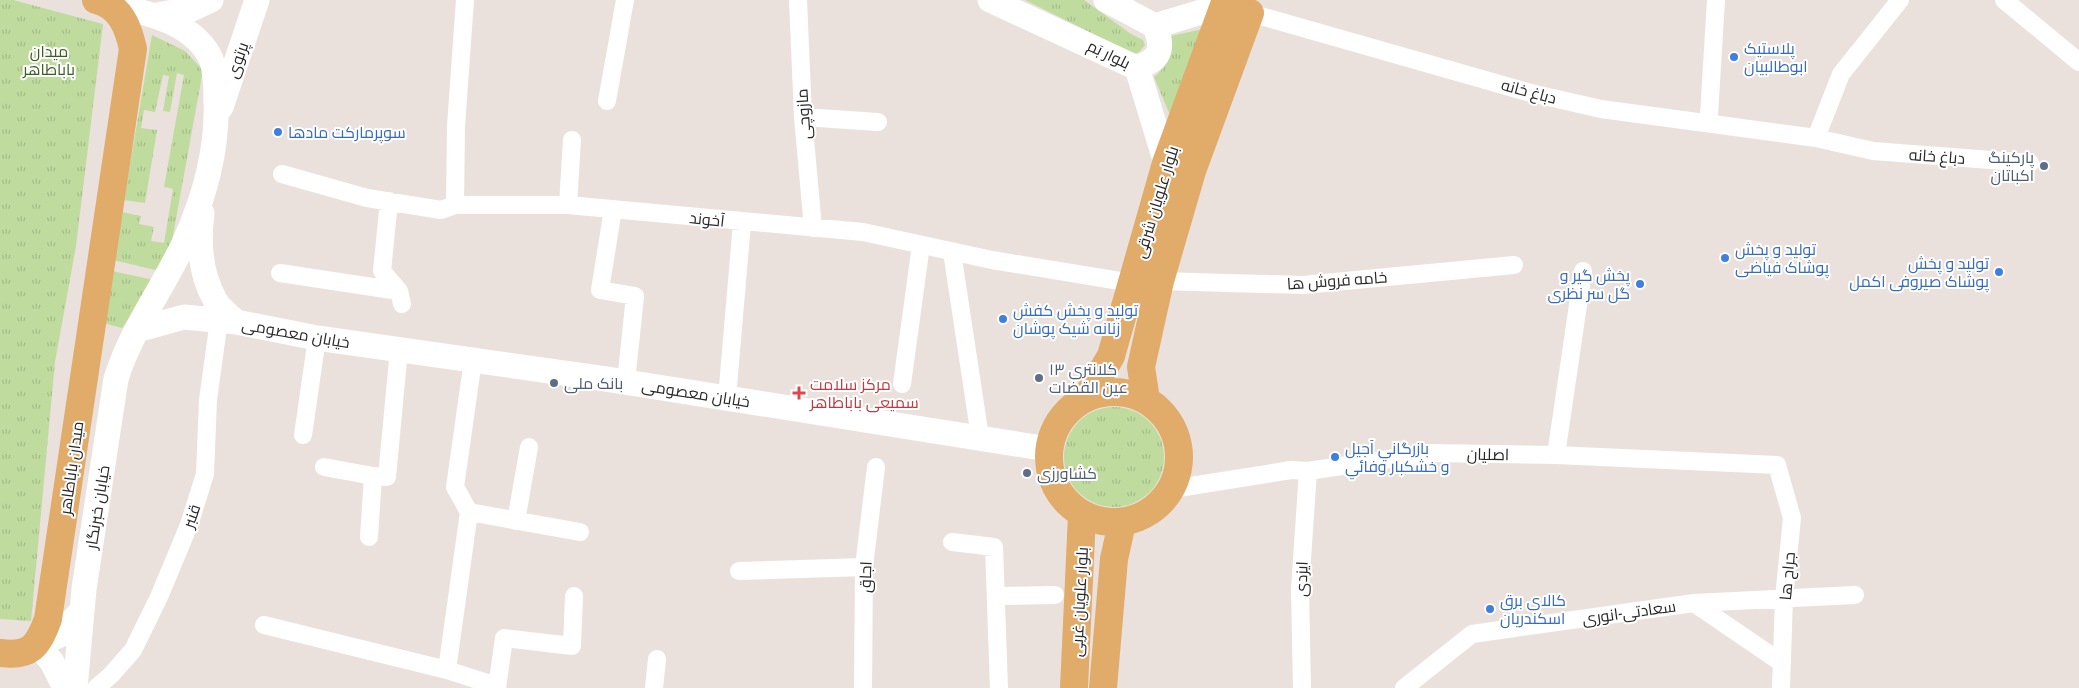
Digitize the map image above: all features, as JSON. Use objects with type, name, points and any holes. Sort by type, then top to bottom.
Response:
[{"type":"main road","points":[[156,15],[192,9],[210,0]]},
{"type":"main road","name":"پرتوی","points":[[217,119],[257,0]]},
{"type":"main road","name":"بلوار بَم","points":[[990,0],[1137,68],[1166,163]]},
{"type":"main road","points":[[1106,0],[1155,26],[1161,44],[1160,49],[1151,61],[1137,68]]},
{"type":"main road","points":[[101,1],[156,15],[184,30],[210,56],[216,83],[217,119],[200,230],[202,268],[215,301],[228,321]]},
{"type":"main road","name":"میدان باباطاهر","points":[[37,644],[45,628],[50,610],[132,49],[129,30],[117,10],[101,1]]},
{"type":"main road","points":[[1155,26],[1224,5],[1250,13]]},
{"type":"main road","name":"بلوار علویان شرقی","points":[[1086,398],[1111,356],[1166,163],[1224,5]]},
{"type":"main road","name":"بلوار علویان شرقی","points":[[1146,400],[1142,367],[1160,281],[1192,171],[1237,43],[1250,13]]},
{"type":"main road","name":"خیابان خبرنگار","points":[[75,688],[82,610],[116,379],[124,353],[183,244],[205,191]]},
{"type":"main road","name":"خیابان معصومی","points":[[136,330],[184,317],[228,321],[317,338],[626,382],[980,436],[1048,449]]},
{"type":"main road","points":[[1106,392],[1127,392],[1146,400],[1162,412],[1174,429],[1180,449],[1179,470],[1172,489],[1159,505],[1142,517],[1122,523],[1102,522],[1082,515],[1066,502],[1055,486],[1049,466],[1048,449],[1057,426],[1069,410],[1086,398],[1106,392]]},
{"type":"main road","name":"بلوار علویان غربی","points":[[1074,688],[1082,515]]},
{"type":"main road","name":"بلوار علویان غربی","points":[[1103,688],[1114,559],[1122,523]]},
{"type":"main road","points":[[0,653],[13,655],[29,650],[37,644],[60,635],[82,610]]},
{"type":"main road","points":[[37,644],[52,662],[65,688]]},
{"type":"street","points":[[455,205],[456,126],[465,0]]},
{"type":"street","points":[[607,101],[625,0]]},
{"type":"street","name":"مازوچی","points":[[798,0],[803,117],[813,228]]},
{"type":"street","points":[[1706,123],[1709,115],[1716,0]]},
{"type":"street","points":[[1816,138],[1841,74],[1900,0]]},
{"type":"street","points":[[2004,0],[2079,62]]},
{"type":"street","name":"دباغ خانه","points":[[1250,13],[1531,93],[1601,109],[1816,138],[1873,151],[2030,164]]},
{"type":"street","points":[[803,117],[878,122]]},
{"type":"street","points":[[568,206],[572,140]]},
{"type":"street","name":"آخوند","points":[[282,174],[367,198],[441,210],[455,205],[614,208],[742,223],[863,232],[952,252],[1132,283]]},
{"type":"street","points":[[280,273],[400,297],[382,271],[389,201]]},
{"type":"street","points":[[614,208],[600,290],[635,296],[626,382]]},
{"type":"street","points":[[727,398],[742,223]]},
{"type":"street","points":[[902,384],[921,245]]},
{"type":"street","points":[[952,252],[980,436]]},
{"type":"street","name":"خامه فروش ها","points":[[1160,281],[1303,285],[1514,265]]},
{"type":"street","points":[[1556,455],[1583,270]]},
{"type":"street","name":"قنبر","points":[[96,688],[111,675],[133,650],[159,597],[190,525],[205,474],[208,400],[228,321]]},
{"type":"street","points":[[303,435],[317,338]]},
{"type":"street","points":[[324,467],[387,477],[399,349]]},
{"type":"street","points":[[447,670],[469,512],[455,487],[473,360]]},
{"type":"street","points":[[516,521],[529,447]]},
{"type":"street","name":"اصلیان","points":[[1172,489],[1290,470],[1308,471],[1430,452],[1556,455],[1777,466]]},
{"type":"street","name":"جراح ها","points":[[1777,466],[1792,518],[1784,598],[1781,688]]},
{"type":"street","name":"اجاق","points":[[862,688],[864,567],[876,467]]},
{"type":"street","name":"ایزدی","points":[[1302,688],[1300,589],[1308,471]]},
{"type":"street","points":[[369,537],[373,476]]},
{"type":"street","points":[[469,512],[580,532]]},
{"type":"street","points":[[952,542],[994,547],[999,688]]},
{"type":"street","points":[[739,571],[864,567]]},
{"type":"street","points":[[996,596],[1055,595]]},
{"type":"street","name":"سعادتی-انوری","points":[[1404,688],[1472,634],[1694,603],[1855,595]]},
{"type":"street","points":[[264,625],[447,670],[497,687],[504,638],[572,646],[574,596]]},
{"type":"street","points":[[1694,603],[1782,662]]},
{"type":"street","points":[[654,688],[657,659]]},
{"type":"street","points":[[1404,688],[1411,688]]},
{"type":"green space","name":"میدان باباطاهر","points":[[0,0],[13,0],[103,24],[76,246],[55,362],[31,621],[0,619]]},
{"type":"green space","points":[[1025,0],[1084,0],[1131,34],[1143,40],[1145,45],[1139,52],[1134,54]]},
{"type":"green space","points":[[1203,29],[1170,115],[1154,77],[1169,59],[1172,49],[1171,36]]},
{"type":"green space","points":[[152,35],[185,51],[203,70],[168,263],[122,328],[103,323],[112,271],[154,280],[160,271],[113,260],[122,212],[141,216],[139,224],[154,227],[151,241],[164,243],[173,189],[164,187],[184,75],[177,73],[170,112],[163,111],[169,76],[163,75],[155,112],[144,110],[141,128],[157,130],[145,203],[124,200]]},
{"type":"green space","points":[[1114,407],[1124,408],[1142,415],[1156,429],[1163,447],[1163,467],[1156,485],[1142,499],[1124,506],[1114,507],[1104,506],[1086,499],[1072,485],[1065,467],[1064,457],[1065,447],[1072,429],[1086,415],[1104,408]]},
{"type":"place","name":"پلاستیک ابوطالبیان","points":[[1734,57]]},
{"type":"place","name":"سوپرمارکت مادها","points":[[278,132]]},
{"type":"place","name":"پارکینگ اکباتان","points":[[2044,166]]},
{"type":"place","name":"تولید و پخش پوشاک فیاضی","points":[[1725,258]]},
{"type":"place","name":"تولید و پخش پوشاک صیروفی اکمل","points":[[1999,272]]},
{"type":"place","name":"پخش گیر و گل سر نظری","points":[[1640,284]]},
{"type":"place","name":"تولید و پخش کفش زنانه شیک پوشان","points":[[1003,319]]},
{"type":"place","name":"کلانتری ۱۳ عین القضات","points":[[1039,378]]},
{"type":"place","name":"بانک ملی","points":[[554,383]]},
{"type":"place","name":"مرکز سلامت سمیعی باباطاهر","points":[[799,393]]},
{"type":"place","name":"بازرگاني آجيل و خشكبار وفائي","points":[[1335,457]]},
{"type":"place","name":"کشاورزی","points":[[1027,473]]},
{"type":"place","name":"کالای برق اسکندریان","points":[[1490,609]]}]
